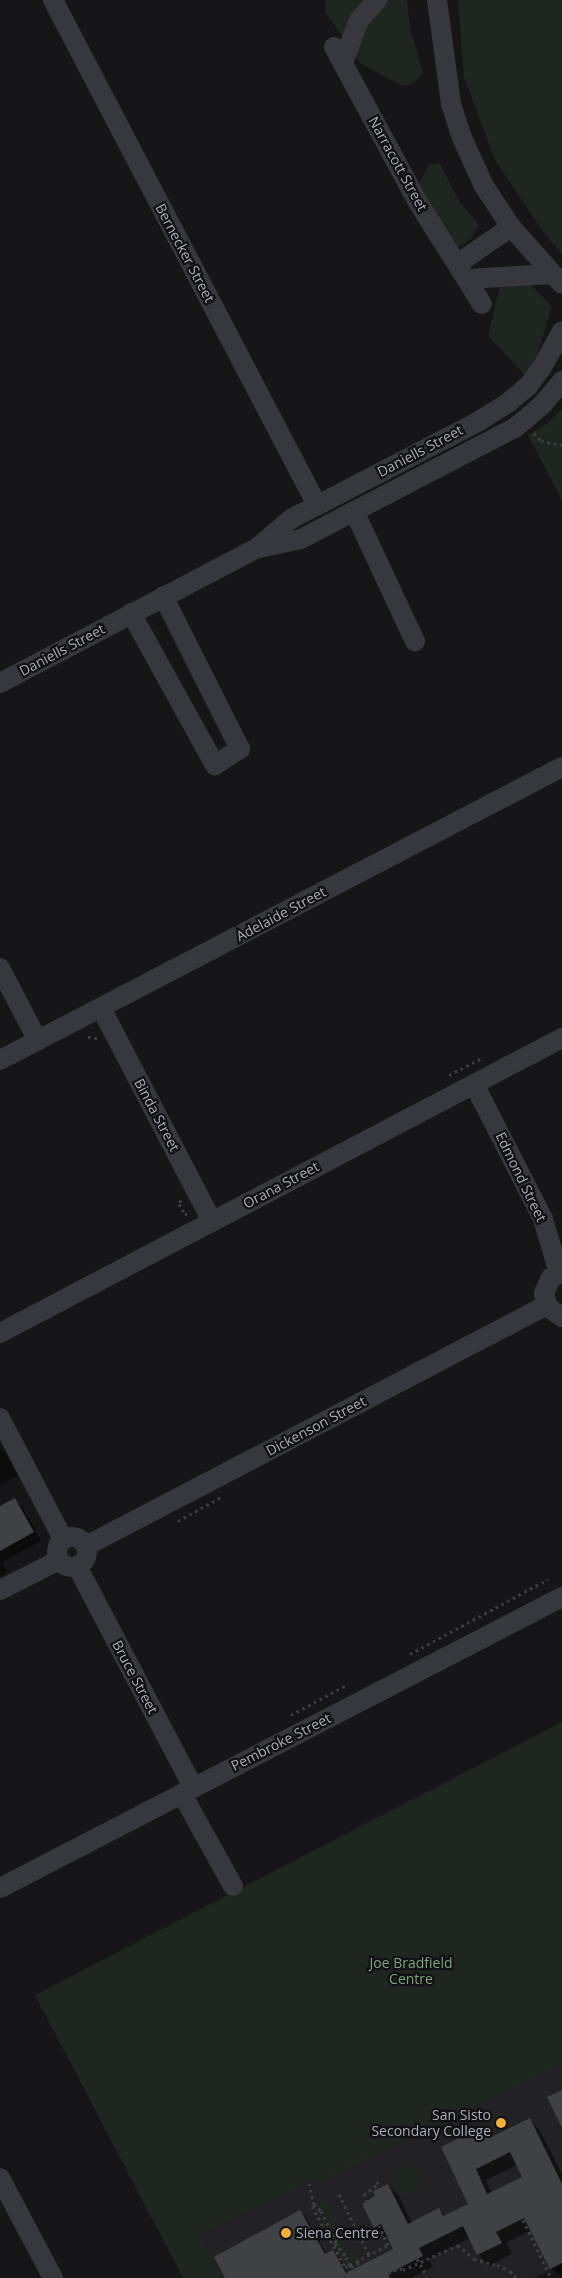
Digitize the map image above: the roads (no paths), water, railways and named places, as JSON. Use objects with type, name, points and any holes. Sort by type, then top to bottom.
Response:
[{"type":"street","name":"Bernecker Street","points":[[53,0],[317,505]]},
{"type":"street","name":"Narracott Street","points":[[377,0],[359,20],[339,55],[419,204],[482,304]]},
{"type":"street","points":[[437,0],[451,104],[484,186],[511,227],[556,279]]},
{"type":"street","points":[[462,272],[511,227]]},
{"type":"street","points":[[462,272],[556,279]]},
{"type":"street","name":"Daniells Street","points":[[0,683],[256,548],[291,519],[479,420],[509,402],[541,369],[562,331]]},
{"type":"street","name":"Daniells Street","points":[[256,548],[301,539],[516,427],[542,406],[562,381]]},
{"type":"street","points":[[354,511],[415,641]]},
{"type":"street","points":[[131,614],[215,765],[240,750],[163,596]]},
{"type":"street","name":"Adelaide Street","points":[[0,1060],[562,767]]},
{"type":"street","points":[[0,968],[38,1041]]},
{"type":"street","name":"Binda Street","points":[[101,1008],[212,1221]]},
{"type":"street","name":"Orana Street","points":[[0,1333],[562,1038]]},
{"type":"street","name":"Edmond Street","points":[[474,1084],[543,1219],[561,1272]]},
{"type":"street","points":[[555,1311],[544,1293],[546,1285],[551,1278],[561,1272]]},
{"type":"street","name":"Dickenson Street","points":[[86,1546],[555,1311]]},
{"type":"street","points":[[0,1418],[63,1539]]},
{"type":"street","points":[[0,1590],[68,1563],[85,1559],[86,1546],[78,1538],[63,1539]]},
{"type":"street","points":[[63,1539],[58,1547],[68,1563]]},
{"type":"street","name":"Bruce Street","points":[[68,1563],[188,1791],[233,1886]]},
{"type":"street","name":"Pembroke Street","points":[[0,1888],[562,1597]]},
{"type":"street","points":[[0,2178],[53,2278]]},
{"type":"place","name":"San Sisto Secondary College","points":[[501,2123]]},
{"type":"place","name":"Siena Centre","points":[[286,2233]]},
{"type":"park label","name":"Joe Bradfield Centre","points":[[411,1972]]}]
